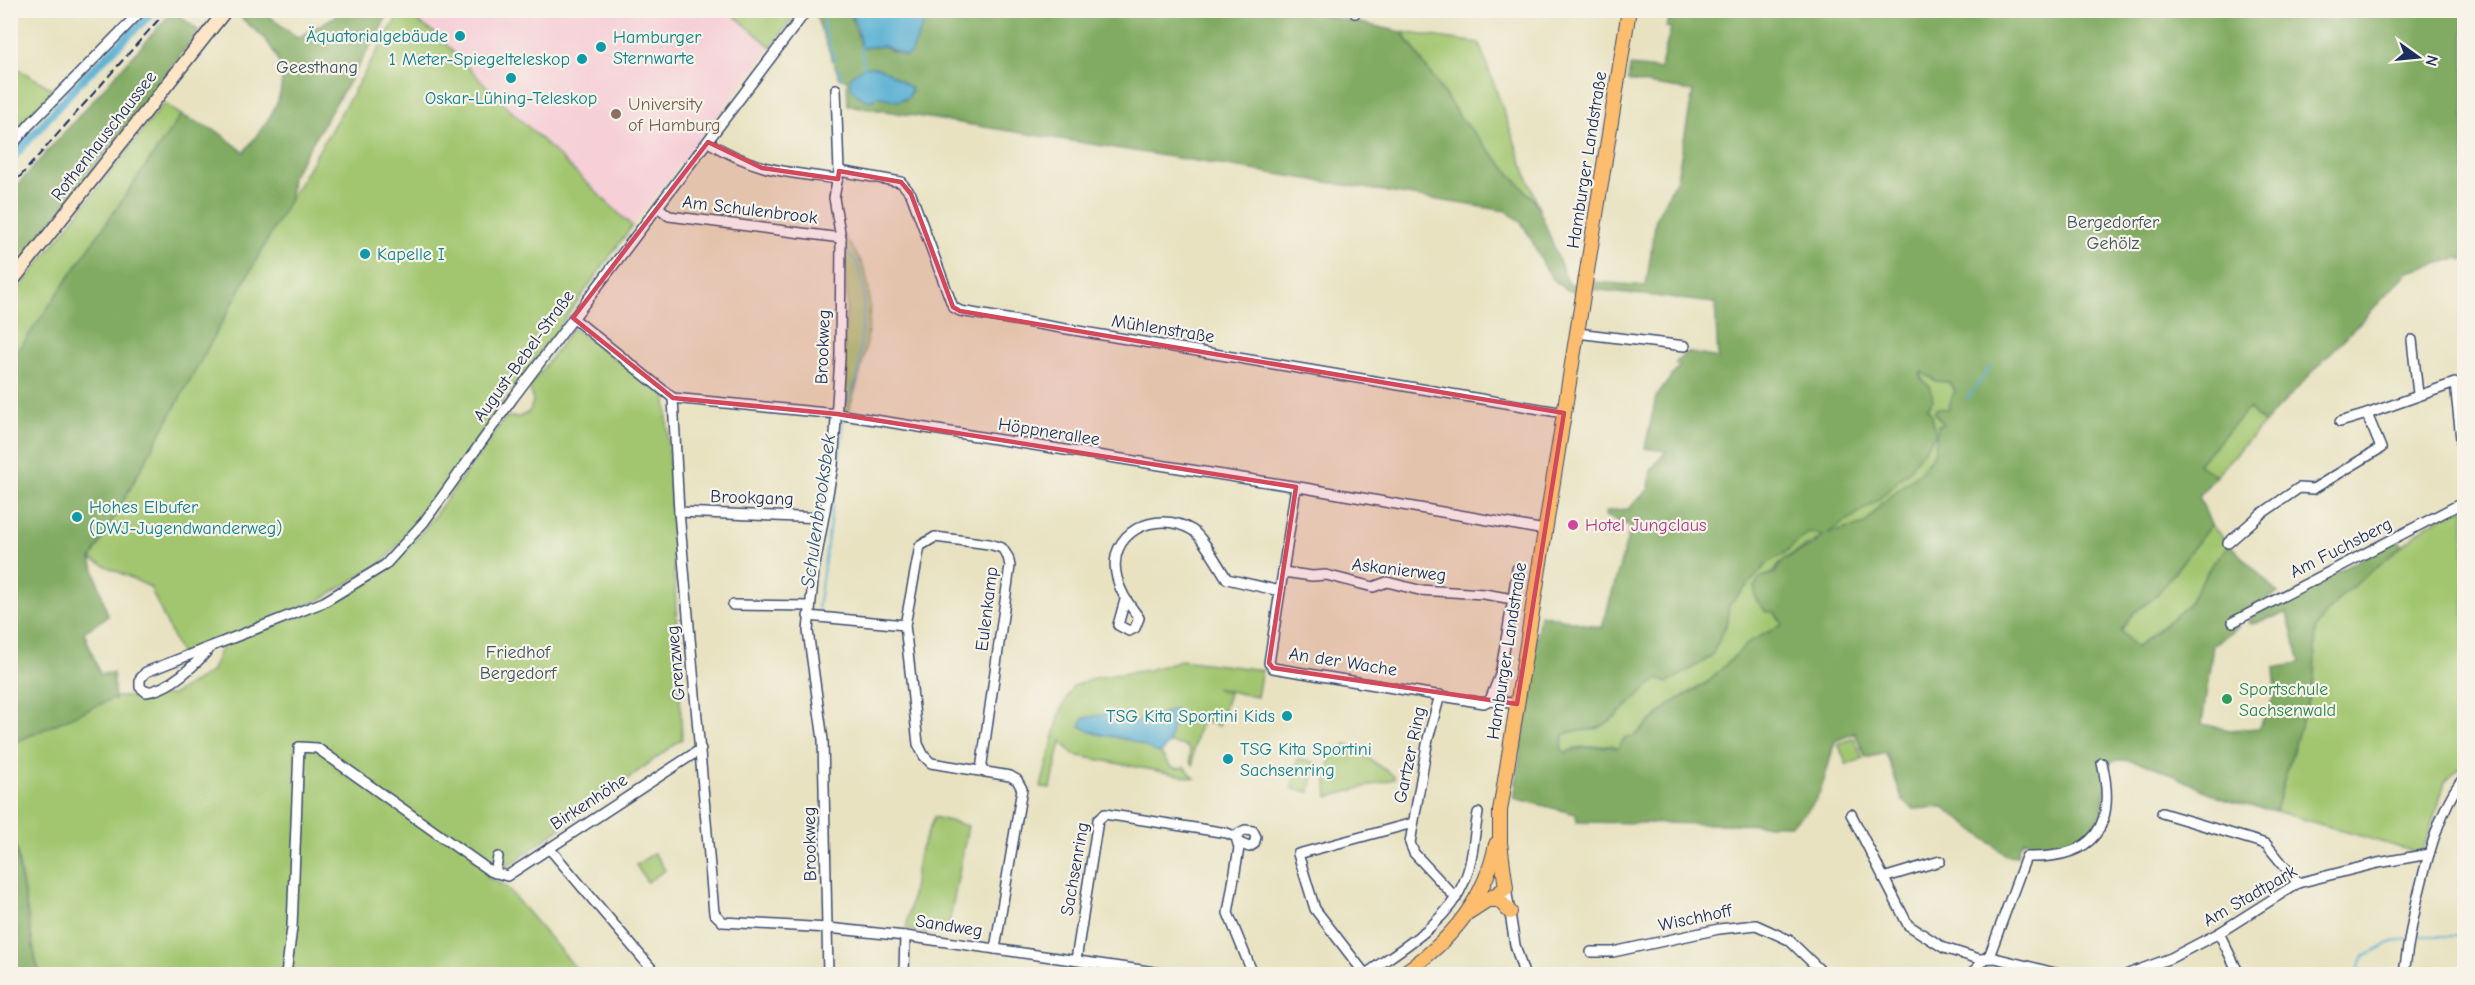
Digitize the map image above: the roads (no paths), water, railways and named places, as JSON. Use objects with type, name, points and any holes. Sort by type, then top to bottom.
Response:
[{"type":"main road","name":"Rothenhauschaussee","points":[[10,284],[226,10]]},
{"type":"main road","name":"Hamburger Landstraße","points":[[1506,888],[1499,829],[1517,704],[1629,10]]},
{"type":"main road","points":[[1402,975],[1442,943],[1483,893],[1499,829]]},
{"type":"main road","points":[[1483,893],[1506,888]]},
{"type":"main road","points":[[1483,893],[1499,900],[1510,912]]},
{"type":"street","points":[[10,148],[29,125],[142,10]]},
{"type":"street","name":"August-Bebel-Straße","points":[[210,648],[196,663],[159,689],[146,692],[140,687],[140,679],[146,672],[324,603],[385,565],[424,522],[573,318],[807,10]]},
{"type":"street","name":"Brookweg","points":[[828,975],[823,740],[808,616],[833,466],[837,414],[842,303],[841,238],[834,198],[838,175],[836,89]]},
{"type":"street","name":"Mühlenstraße","points":[[708,142],[731,157],[762,168],[901,182],[911,194],[953,307],[960,311],[1564,412]]},
{"type":"street","name":"Am Schulenbrook","points":[[658,207],[669,216],[841,238]]},
{"type":"street","points":[[573,318],[673,398]]},
{"type":"street","points":[[1577,333],[1685,346]]},
{"type":"street","points":[[2412,340],[2418,394]]},
{"type":"street","points":[[2340,422],[2455,383],[2464,466]]},
{"type":"street","name":"Höppnerallee","points":[[673,398],[837,414],[1545,530]]},
{"type":"street","name":"Grenzweg","points":[[673,398],[679,512],[714,913],[723,922]]},
{"type":"street","points":[[2228,543],[2261,514],[2299,488],[2313,489],[2381,448],[2367,414]]},
{"type":"street","name":"An der Wache","points":[[1296,488],[1269,663],[1273,668],[1484,703],[1490,700],[1517,704]]},
{"type":"street","name":"Am Fuchsberg","points":[[2233,622],[2464,502]]},
{"type":"street","name":"Brookgang","points":[[679,512],[823,518]]},
{"type":"street","points":[[1125,600],[1116,576],[1117,558],[1122,544],[1133,529],[1160,520],[1193,531],[1227,579],[1280,591]]},
{"type":"street","name":"Eulenkamp","points":[[981,770],[1010,566],[1008,557],[1002,548],[989,544],[935,537],[920,546],[905,625],[918,744],[931,764],[1010,776],[1017,780],[1022,789],[995,950]]},
{"type":"street","points":[[1490,700],[1500,675],[1517,569]]},
{"type":"street","name":"Askanierweg","points":[[1283,572],[1312,576],[1326,575],[1373,587],[1387,582],[1419,590],[1484,594],[1513,599]]},
{"type":"street","points":[[733,605],[809,606]]},
{"type":"street","points":[[808,616],[905,625]]},
{"type":"street","name":"Gartzer Ring","points":[[1440,695],[1428,739],[1410,843],[1414,853],[1456,898]]},
{"type":"street","points":[[286,975],[292,928],[299,747],[316,748],[495,873],[498,857]]},
{"type":"street","name":"Birkenhöhe","points":[[495,873],[507,876],[701,749]]},
{"type":"street","points":[[1851,814],[1908,926],[1944,948],[1979,959],[1990,954],[2026,857],[2036,857],[2080,847],[2101,828],[2109,798],[2102,763]]},
{"type":"street","points":[[2404,975],[2429,854],[2455,789],[2464,778]]},
{"type":"street","name":"Gartzer Ring","points":[[1413,823],[1298,854],[1315,909],[1366,975],[1427,929],[1456,898],[1465,881],[1478,813]]},
{"type":"street","points":[[2162,813],[2266,844],[2298,883]]},
{"type":"street","name":"Sachsenring","points":[[1076,960],[1098,820],[1105,814],[1231,833],[1238,841],[1228,913],[1253,975]]},
{"type":"street","points":[[549,848],[656,975]]},
{"type":"street","name":"Am Stadtpark","points":[[2128,975],[2172,958],[2219,933],[2298,883],[2378,863],[2429,854]]},
{"type":"street","points":[[1883,878],[1940,861]]},
{"type":"street","name":"Hamburger Landstraße","points":[[1506,888],[1524,975]]},
{"type":"street","name":"Sandweg","points":[[723,922],[828,928],[905,936],[1169,975]]},
{"type":"street","name":"Wischhoff","points":[[1591,952],[1613,952],[1719,928],[1756,925],[1789,940],[1824,975]]},
{"type":"street","points":[[2219,933],[2239,975]]},
{"type":"street","points":[[904,975],[905,936]]},
{"type":"street","points":[[1971,975],[1985,957]]},
{"type":"street","points":[[1985,957],[2058,975]]},
{"type":"water","points":[[850,10],[929,11],[912,51],[906,56],[884,46],[861,48],[858,30]]},
{"type":"water","points":[[864,67],[878,68],[889,73],[911,88],[909,97],[898,101],[877,96],[872,101],[859,96],[851,86],[851,76]]},
{"type":"water","points":[[1176,709],[1169,743],[1161,753],[1135,742],[1094,732],[1080,726],[1084,718],[1107,714],[1136,722]]},
{"type":"waterway","points":[[10,161],[79,83],[155,10]]},
{"type":"waterway","name":"Schulenbrooksbek","points":[[828,10],[824,29],[835,60]]},
{"type":"waterway","points":[[861,48],[864,67]]},
{"type":"waterway","name":"Schulenbrooksbek","points":[[837,67],[842,79]]},
{"type":"waterway","name":"Schulenbrooksbek","points":[[842,411],[858,378],[864,302],[864,289],[857,262],[846,251]]},
{"type":"waterway","points":[[1967,399],[1990,367]]},
{"type":"waterway","name":"Schulenbrooksbek","points":[[818,609],[843,430],[842,419]]},
{"type":"waterway","points":[[2414,936],[2464,936]]},
{"type":"waterway","points":[[2356,974],[2364,956],[2387,944],[2406,938]]},
{"type":"railway","points":[[10,188],[167,10]]},
{"type":"place","name":"Äquatorialgebäude","points":[[460,36]]},
{"type":"place","name":"Hamburger Sternwarte","points":[[601,47]]},
{"type":"place","name":"1 Meter-Spiegelteleskop","points":[[582,59]]},
{"type":"place","name":"Oskar-Lühing-Teleskop","points":[[511,78]]},
{"type":"place","name":"University of Hamburg","points":[[616,114]]},
{"type":"place","name":"Kapelle I","points":[[365,254]]},
{"type":"place","name":"Hohes Elbufer (DWJ-Jugendwanderweg)","points":[[77,517]]},
{"type":"place","name":"Hotel Jungclaus","points":[[1573,525]]},
{"type":"place","name":"Sportschule Sachsenwald","points":[[2227,699]]},
{"type":"place","name":"TSG Kita Sportini Kids","points":[[1287,716]]},
{"type":"place","name":"TSG Kita Sportini Sachsenring","points":[[1228,759]]},
{"type":"park label","name":"Geesthang","points":[[317,67]]},
{"type":"park label","name":"Bergedorfer Gehölz","points":[[2113,232]]},
{"type":"park label","name":"Friedhof Bergedorf","points":[[518,662]]}]
